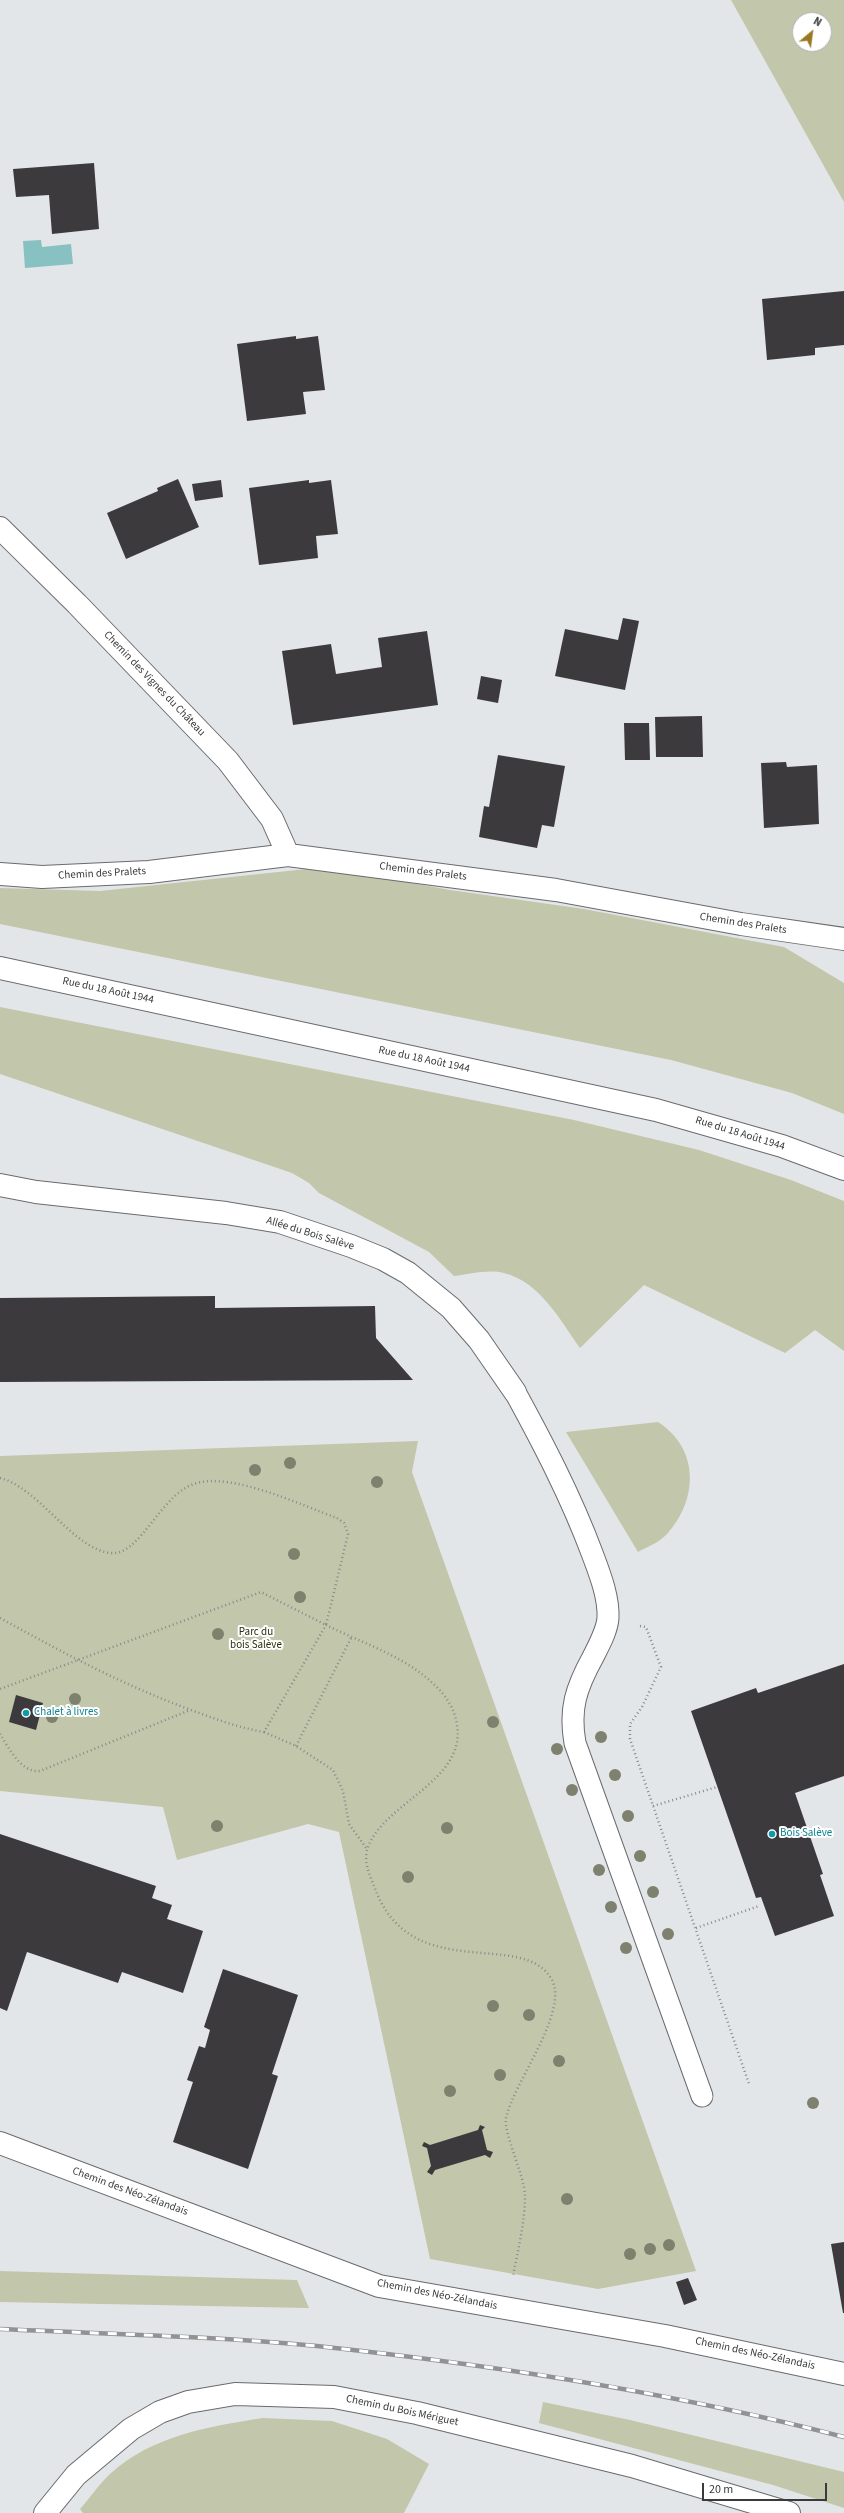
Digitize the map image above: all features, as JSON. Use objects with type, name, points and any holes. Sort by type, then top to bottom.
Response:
[{"type":"street","name":"Chemin des Vignes du Château","points":[[0,528],[77,604],[228,761],[272,819],[288,855]]},
{"type":"street","name":"Chemin des Pralets","points":[[0,874],[42,877],[150,872],[288,855],[556,890],[741,924],[844,940]]},
{"type":"street","name":"Rue du 18 Août 1944","points":[[0,968],[656,1110],[782,1146],[844,1169]]},
{"type":"street","name":"Allée du Bois Salève","points":[[0,1186],[280,1222],[351,1246],[383,1259],[408,1273],[451,1308],[479,1340],[514,1392]]},
{"type":"street","name":"Chemin des Néo-Zélandais","points":[[0,2143],[380,2286],[710,2345],[844,2374]]},
{"type":"street","name":"Chemin du Bois Mériguet","points":[[45,2513],[76,2475],[131,2428],[160,2412],[188,2402],[236,2394],[334,2397],[417,2413],[632,2466],[789,2513]]},
{"type":"lane","points":[[514,1392],[550,1456],[577,1514],[602,1581],[608,1617],[602,1639],[575,1697],[571,1721],[575,1743],[702,2096]]},
{"type":"path","points":[[0,1478],[24,1491],[88,1544],[113,1554],[130,1547],[166,1503],[176,1494],[198,1482],[233,1482],[336,1518],[344,1523],[348,1534],[326,1625],[264,1732]]},
{"type":"path","points":[[0,1689],[261,1592],[418,1671],[432,1683],[452,1707],[458,1732],[456,1749],[445,1768],[378,1830],[367,1849],[366,1861],[382,1905],[392,1921],[405,1933],[418,1941],[438,1947],[528,1960],[547,1972],[555,1986],[554,2009],[506,2119],[525,2195],[519,2247],[506,2308]]},
{"type":"path","points":[[608,1617],[646,1627],[661,1667],[642,1707],[630,1724],[629,1734],[749,2084]]},
{"type":"path","points":[[0,1618],[75,1660],[190,1710],[240,1728],[264,1732],[296,1746],[333,1770],[343,1791],[349,1824],[367,1849]]},
{"type":"path","points":[[296,1746],[352,1638]]},
{"type":"path","points":[[0,1734],[24,1767],[33,1772],[40,1771],[190,1710]]},
{"type":"path","points":[[653,1806],[717,1786]]},
{"type":"path","points":[[696,1928],[759,1906]]},
{"type":"green space","points":[[731,0],[844,0],[844,202]]},
{"type":"green space","points":[[325,867],[450,890],[584,909],[784,947],[844,983],[844,1114],[792,1093],[671,1060],[0,924],[0,888],[100,891]]},
{"type":"green space","points":[[0,1007],[574,1120],[699,1150],[791,1180],[844,1201],[844,1351],[815,1330],[785,1353],[644,1285],[580,1348],[557,1314],[539,1293],[517,1278],[498,1272],[479,1272],[454,1276],[429,1252],[319,1193],[309,1183],[292,1173],[0,1074]]},
{"type":"green space","points":[[658,1422],[672,1433],[681,1446],[687,1460],[690,1475],[689,1491],[685,1506],[677,1521],[667,1534],[657,1542],[638,1552],[566,1432]]},
{"type":"green space","name":"Parc du bois Salève","points":[[418,1441],[412,1472],[696,2271],[598,2289],[430,2259],[339,1832],[308,1824],[177,1860],[163,1807],[0,1791],[0,1456]]},
{"type":"green space","points":[[0,2271],[297,2280],[309,2308],[0,2302]]},
{"type":"green space","points":[[543,2402],[630,2420],[844,2472],[844,2508],[773,2485],[539,2423]]},
{"type":"green space","points":[[263,2418],[332,2421],[387,2439],[429,2464],[404,2513],[83,2513],[80,2509],[110,2474],[126,2461],[144,2450],[162,2442],[202,2429]]},
{"type":"water","points":[[41,240],[42,247],[71,244],[73,264],[25,268],[23,241]]},
{"type":"building","points":[[94,163],[99,229],[52,234],[49,195],[16,197],[13,169]]},
{"type":"building","points":[[844,291],[844,345],[815,348],[815,355],[767,360],[762,299]]},
{"type":"building","points":[[296,336],[296,339],[318,336],[325,390],[303,392],[306,414],[247,421],[237,344]]},
{"type":"building","points":[[178,479],[199,527],[126,559],[107,513],[158,491],[157,488]]},
{"type":"building","points":[[221,480],[223,497],[195,501],[192,484]]},
{"type":"building","points":[[309,480],[309,483],[331,480],[338,534],[316,536],[318,558],[259,565],[249,488]]},
{"type":"building","points":[[623,618],[639,621],[625,690],[555,676],[565,629],[618,640]]},
{"type":"building","points":[[427,631],[438,705],[293,725],[282,651],[331,644],[336,674],[382,667],[378,638]]},
{"type":"building","points":[[481,676],[502,680],[498,703],[477,699]]},
{"type":"building","points":[[702,716],[703,757],[656,757],[655,717]]},
{"type":"building","points":[[624,723],[649,723],[650,760],[625,760]]},
{"type":"building","points":[[498,755],[565,766],[554,827],[542,825],[537,848],[479,837],[484,806],[489,807]]},
{"type":"building","points":[[786,762],[787,767],[817,765],[819,824],[764,828],[761,763]]},
{"type":"building","points":[[215,1296],[215,1308],[375,1306],[376,1338],[413,1380],[0,1382],[0,1298]]},
{"type":"building","name":"Bois Salève","points":[[844,1664],[844,1776],[795,1793],[823,1874],[820,1875],[834,1916],[775,1936],[761,1897],[756,1898],[691,1711],[756,1688],[758,1693]]},
{"type":"building","name":"Chalet à livres","points":[[16,1695],[43,1703],[36,1730],[9,1722]]},
{"type":"building","points":[[0,1834],[156,1886],[152,1898],[172,1905],[167,1919],[203,1931],[183,1993],[122,1972],[118,1983],[27,1952],[7,2011],[0,2008]]},
{"type":"building","points":[[223,1969],[298,1995],[272,2074],[278,2076],[248,2169],[173,2142],[193,2082],[187,2080],[199,2046],[205,2048],[210,2030],[204,2027]]},
{"type":"building","points":[[480,2125],[485,2127],[482,2130],[487,2150],[493,2152],[490,2158],[485,2155],[435,2170],[432,2175],[427,2172],[431,2166],[427,2148],[422,2146],[424,2142],[430,2145],[478,2130]]},
{"type":"building","points":[[844,2242],[844,2313],[843,2313],[831,2244]]},
{"type":"building","points":[[688,2278],[697,2300],[684,2305],[676,2282]]},
{"type":"railway","points":[[0,2329],[278,2343],[317,2346],[450,2362],[516,2371],[648,2393],[714,2406],[844,2437]]},
{"type":"place","name":"Chalet à livres","points":[[26,1713]]},
{"type":"place","name":"Bois Salève","points":[[772,1834]]}]
